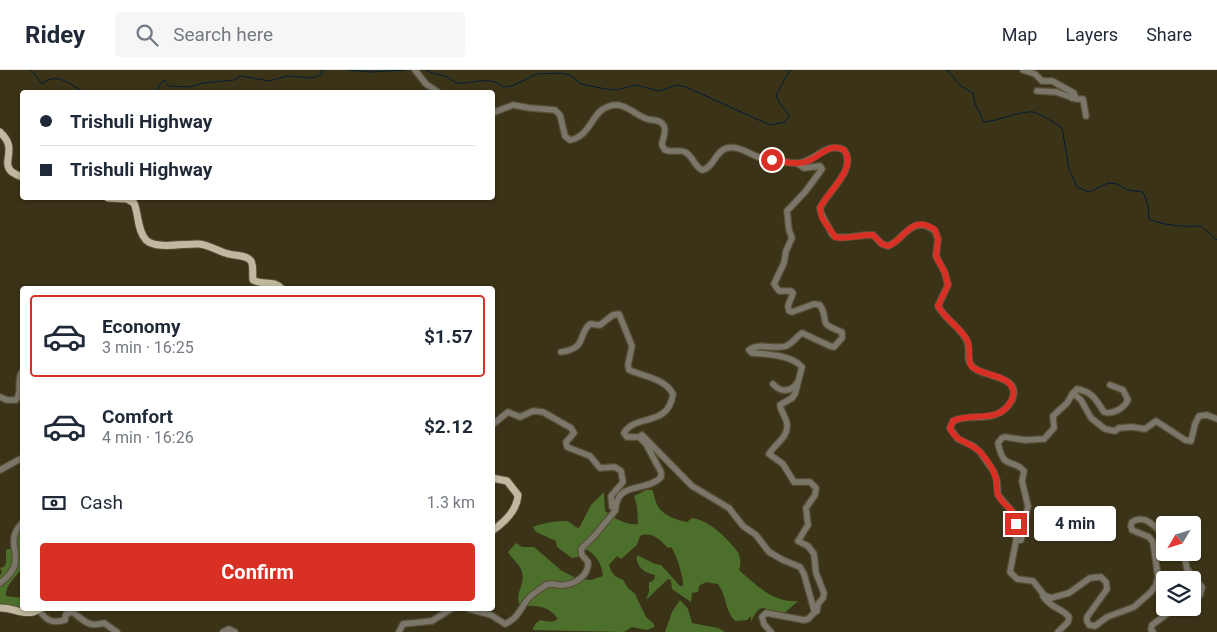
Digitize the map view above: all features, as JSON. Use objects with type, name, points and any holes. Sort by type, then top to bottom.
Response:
[{"type":"main road","points":[[0,132],[9,143],[7,163],[10,170],[20,177]]},
{"type":"main road","points":[[129,200],[134,203],[141,232],[148,242],[168,245],[200,244],[222,253],[245,257],[251,262],[253,280],[256,282],[275,283],[278,286]]},
{"type":"main road","points":[[495,479],[506,481],[518,495],[515,507],[507,518],[495,528]]},
{"type":"main road","points":[[0,608],[19,613],[35,611]]},
{"type":"street","points":[[415,70],[426,84],[435,90]]},
{"type":"street","points":[[1023,70],[1035,74],[1042,81],[1052,81],[1074,93],[1075,96],[1072,98]]},
{"type":"street","points":[[1037,91],[1056,92],[1072,98],[1083,99],[1086,116]]},
{"type":"street","points":[[495,112],[513,105],[555,110],[560,115],[565,136],[570,140],[576,139],[584,132],[601,110],[608,106],[624,106],[647,119],[664,124],[665,132],[662,142],[665,150],[672,152],[683,151],[700,170],[708,168],[719,151],[730,147],[764,159],[797,163],[810,161],[824,151],[834,147],[841,148],[846,152],[848,160],[843,175],[820,208],[822,218],[835,237],[873,235],[882,244],[888,246],[893,244],[908,228],[917,226],[932,228],[938,239],[936,256],[945,273],[948,285],[938,306],[967,340],[969,348],[968,358],[972,367],[1001,378],[1012,387],[1014,392],[1012,400],[1000,413],[960,418],[953,421],[950,428],[958,439],[973,446],[980,452],[994,472],[998,495],[1016,516],[1016,541],[1010,572],[1017,579],[1033,581],[1047,597],[1059,597],[1069,593],[1094,576],[1102,578],[1106,582],[1107,589],[1089,611],[1087,617],[1089,625],[1096,626],[1107,617],[1134,607],[1155,588],[1158,577],[1153,542],[1149,536],[1132,530],[1131,526],[1132,522],[1141,519],[1150,521],[1156,527]]},
{"type":"street","points":[[771,632],[764,624],[762,617],[766,613],[804,620],[808,619],[818,610],[818,604],[823,598],[824,593],[816,573],[814,554],[808,546],[798,541],[808,525],[806,508],[815,495],[816,488],[810,482],[794,482],[783,464],[769,454],[787,431],[787,422],[780,405],[792,398],[802,369],[798,362],[768,353],[755,353],[749,350],[755,347],[784,346],[791,343],[802,332],[834,347],[842,338],[842,332],[827,326],[820,305],[814,304],[792,312],[789,311],[788,306],[793,294],[791,291],[779,291],[774,284],[792,241],[787,211],[805,192],[822,169],[820,166],[804,168],[797,163]]},
{"type":"street","points":[[561,352],[578,346],[582,341],[586,328],[590,324],[600,325],[613,315],[619,314],[632,346],[628,365],[629,370],[661,382],[673,394],[670,405],[658,418],[630,427],[624,433],[627,437],[639,437],[642,435],[645,437],[656,451],[672,464],[692,486],[729,508],[743,526],[756,535],[769,552],[800,567],[804,574],[810,600],[816,611]]},
{"type":"street","points":[[0,397],[7,400],[16,400],[20,392],[20,376]]},
{"type":"street","points":[[773,384],[777,389],[785,390],[792,389],[797,383]]},
{"type":"street","points":[[1016,541],[1021,540],[1023,535],[1028,506],[1022,481],[1024,471],[1004,461],[998,443],[1005,437],[1025,440],[1044,439],[1054,428],[1053,416],[1077,390],[1082,390],[1097,399],[1104,412],[1110,413],[1121,408],[1128,400],[1123,390],[1110,384]]},
{"type":"street","points":[[1072,394],[1075,394],[1081,400],[1091,418],[1110,431],[1132,427],[1145,429],[1156,421],[1185,440],[1191,441],[1199,416],[1207,415],[1217,419]]},
{"type":"street","points":[[495,423],[510,411],[520,417],[537,411],[571,428],[574,433],[566,442],[567,447],[590,456],[600,468],[615,468],[621,472],[622,482],[611,496],[612,507],[616,507]]},
{"type":"street","points":[[476,611],[491,615],[505,624],[512,620],[524,607],[526,601],[549,583],[563,585],[576,581],[585,573],[589,564],[581,549],[596,535],[615,512],[619,497],[623,493],[656,482],[662,477],[646,444],[639,437]]},
{"type":"street","points":[[0,470],[20,459]]},
{"type":"street","points":[[0,583],[12,571],[15,564],[11,542],[13,532],[20,525]]},
{"type":"street","points":[[1041,591],[1054,608],[1064,612],[1069,617],[1068,622],[1058,632]]},
{"type":"street","points":[[40,611],[46,619],[51,622],[65,620],[66,614],[72,612],[85,622],[92,625],[104,623],[117,632]]},
{"type":"street","points":[[399,632],[402,624],[432,621],[448,611]]},
{"type":"street","points":[[1152,632],[1152,625],[1164,616]]},
{"type":"street","points":[[223,632],[229,629],[235,632]]},
{"type":"green space","points":[[646,490],[652,490],[658,507],[665,514],[687,522],[692,518],[698,519],[717,530],[738,553],[740,560],[739,570],[765,592],[781,599],[798,601],[782,614],[773,613],[762,608],[759,609],[751,622],[751,616],[747,620],[735,621],[729,612],[718,584],[706,582],[699,586],[698,592],[692,593],[691,602],[672,589],[671,580],[668,579],[646,600],[649,592],[649,583],[654,580],[655,575],[648,573],[639,566],[637,555],[661,565],[680,586],[683,586],[683,582],[671,547],[668,548],[652,535],[644,535],[640,536],[637,545],[621,559],[617,556],[609,565],[615,576],[623,580],[635,594],[646,617],[654,624],[654,627],[647,630],[632,627],[624,632],[533,630],[536,623],[541,620],[550,622],[558,619],[550,611],[541,607],[521,607],[518,598],[523,577],[522,572],[520,566],[508,552],[516,543],[522,547],[534,547],[562,571],[578,579],[591,580],[603,576],[598,561],[591,552],[587,550],[581,552],[578,557],[572,558],[557,547],[556,541],[536,532],[533,527],[546,523],[566,521],[579,528],[591,505],[604,492],[605,511],[621,521],[638,524],[637,506],[634,496]]},
{"type":"green space","points":[[20,528],[20,571],[10,583],[6,596],[20,598],[20,609],[0,607],[0,576],[2,572],[0,568],[4,567],[6,563],[6,550],[13,548],[14,536]]},
{"type":"green space","points":[[680,600],[688,609],[692,623],[718,628],[725,632],[665,632],[672,612]]},
{"type":"waterway","points":[[31,70],[42,84],[48,80],[59,79],[80,90]]},
{"type":"waterway","points":[[157,90],[164,80],[168,86],[190,87],[203,83],[234,80],[241,76],[269,81],[287,76],[311,78],[322,74],[322,70]]},
{"type":"waterway","points":[[349,70],[370,72],[406,70]]},
{"type":"waterway","points":[[425,70],[447,77],[457,83],[492,81],[503,87],[512,86],[537,74],[560,73],[570,75],[581,84],[606,89],[616,90],[636,85],[659,91],[677,85],[686,87],[770,125],[785,122],[789,115],[776,95],[790,70]]},
{"type":"waterway","points":[[947,70],[961,86],[973,93],[975,104],[984,122],[1034,112],[1062,128],[1069,169],[1077,187],[1089,192],[1108,183],[1117,184],[1128,190],[1143,192],[1148,205],[1149,219],[1175,225],[1201,226],[1217,240]]},
{"type":"route","points":[[772,160],[797,163],[810,161],[824,151],[834,147],[844,150],[848,160],[843,175],[820,208],[822,218],[835,237],[873,235],[882,244],[888,246],[893,244],[908,228],[924,226],[935,230],[938,239],[935,251],[936,256],[945,273],[948,285],[938,302],[938,306],[967,340],[969,348],[968,358],[972,367],[980,372],[1008,382],[1014,392],[1012,400],[1005,410],[1000,413],[960,418],[953,421],[950,428],[955,437],[977,449],[989,464],[997,481],[998,495],[1016,516],[1016,524]]}]
